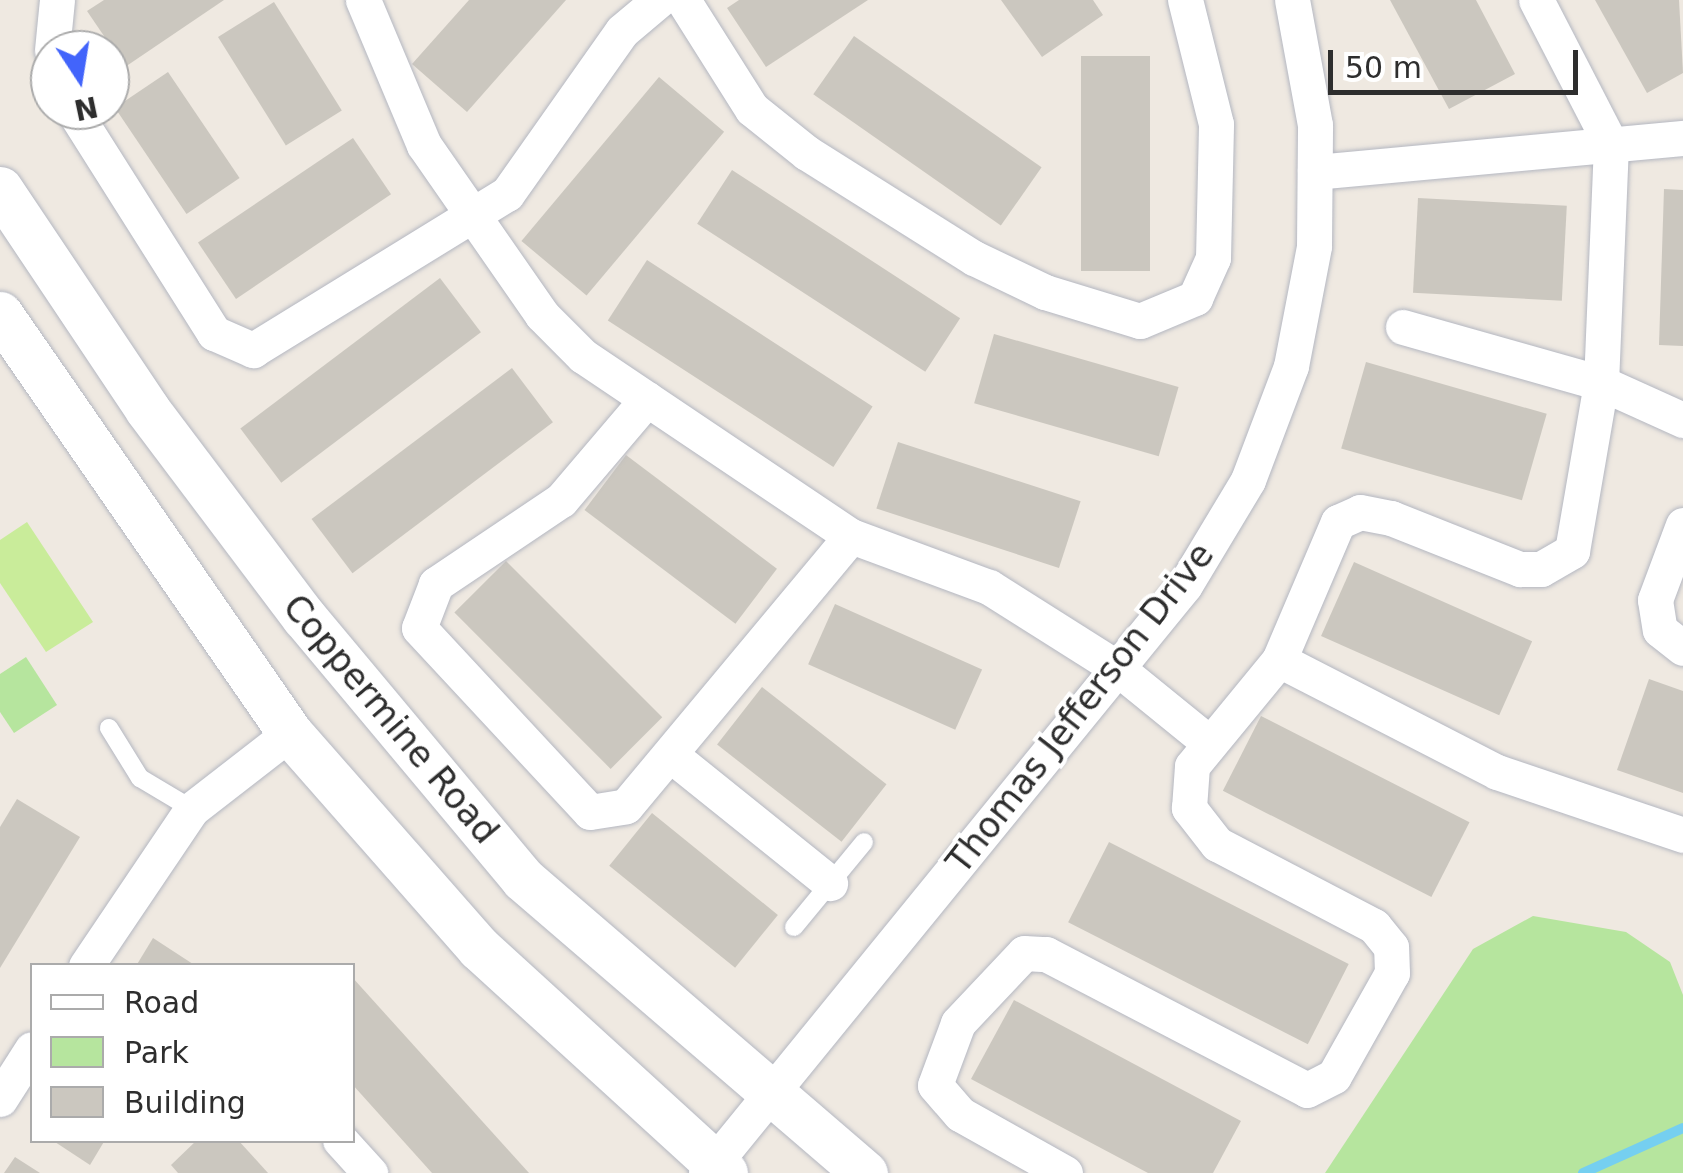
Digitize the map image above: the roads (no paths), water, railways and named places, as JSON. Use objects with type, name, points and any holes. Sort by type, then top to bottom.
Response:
[{"type":"street","points":[[54,30],[57,0]]},
{"type":"street","points":[[363,0],[424,146],[542,315],[647,398],[851,536],[989,586],[1117,668],[1208,742]]},
{"type":"street","points":[[86,130],[230,348],[270,344],[471,216],[528,174],[622,30],[659,0]]},
{"type":"street","points":[[683,0],[752,108],[807,153],[986,264],[1140,321],[1195,298],[1216,234],[1216,124],[1185,0]]},
{"type":"street","name":"Thomas Jefferson Drive","points":[[714,1170],[768,1093],[1186,585],[1272,424],[1305,305],[1315,172],[1292,0]]},
{"type":"street","points":[[1065,1173],[960,1114],[935,1085],[958,1023],[1024,953],[1046,954],[1306,1090],[1334,1076],[1392,973],[1391,947],[1374,926],[1197,828],[1187,788],[1208,742],[1279,660],[1329,534],[1360,512],[1520,568],[1562,561],[1580,530],[1601,383],[1611,146],[1536,0]]},
{"type":"street","points":[[1315,172],[1683,138]]},
{"type":"street","name":"Coppermine Road","points":[[0,189],[147,409],[304,618],[512,865],[604,957],[866,1173]]},
{"type":"street","points":[[0,314],[290,733],[479,948],[714,1170]]},
{"type":"street","points":[[1403,327],[1601,383],[1683,420]]},
{"type":"street","points":[[647,398],[561,500],[436,584],[420,628],[590,812],[626,806],[672,756],[851,536]]},
{"type":"street","points":[[1683,525],[1655,600],[1660,630],[1683,648]]},
{"type":"street","points":[[1279,660],[1497,772],[1683,835]]},
{"type":"street","points":[[88,963],[192,809],[290,733]]},
{"type":"street","points":[[672,756],[830,883]]},
{"type":"street","points":[[0,1099],[30,1051]]},
{"type":"street","points":[[343,1143],[370,1173]]},
{"type":"lane","points":[[109,728],[140,778],[192,809]]},
{"type":"lane","points":[[794,927],[864,842]]},
{"type":"waterway","points":[[1583,1173],[1683,1128]]}]
